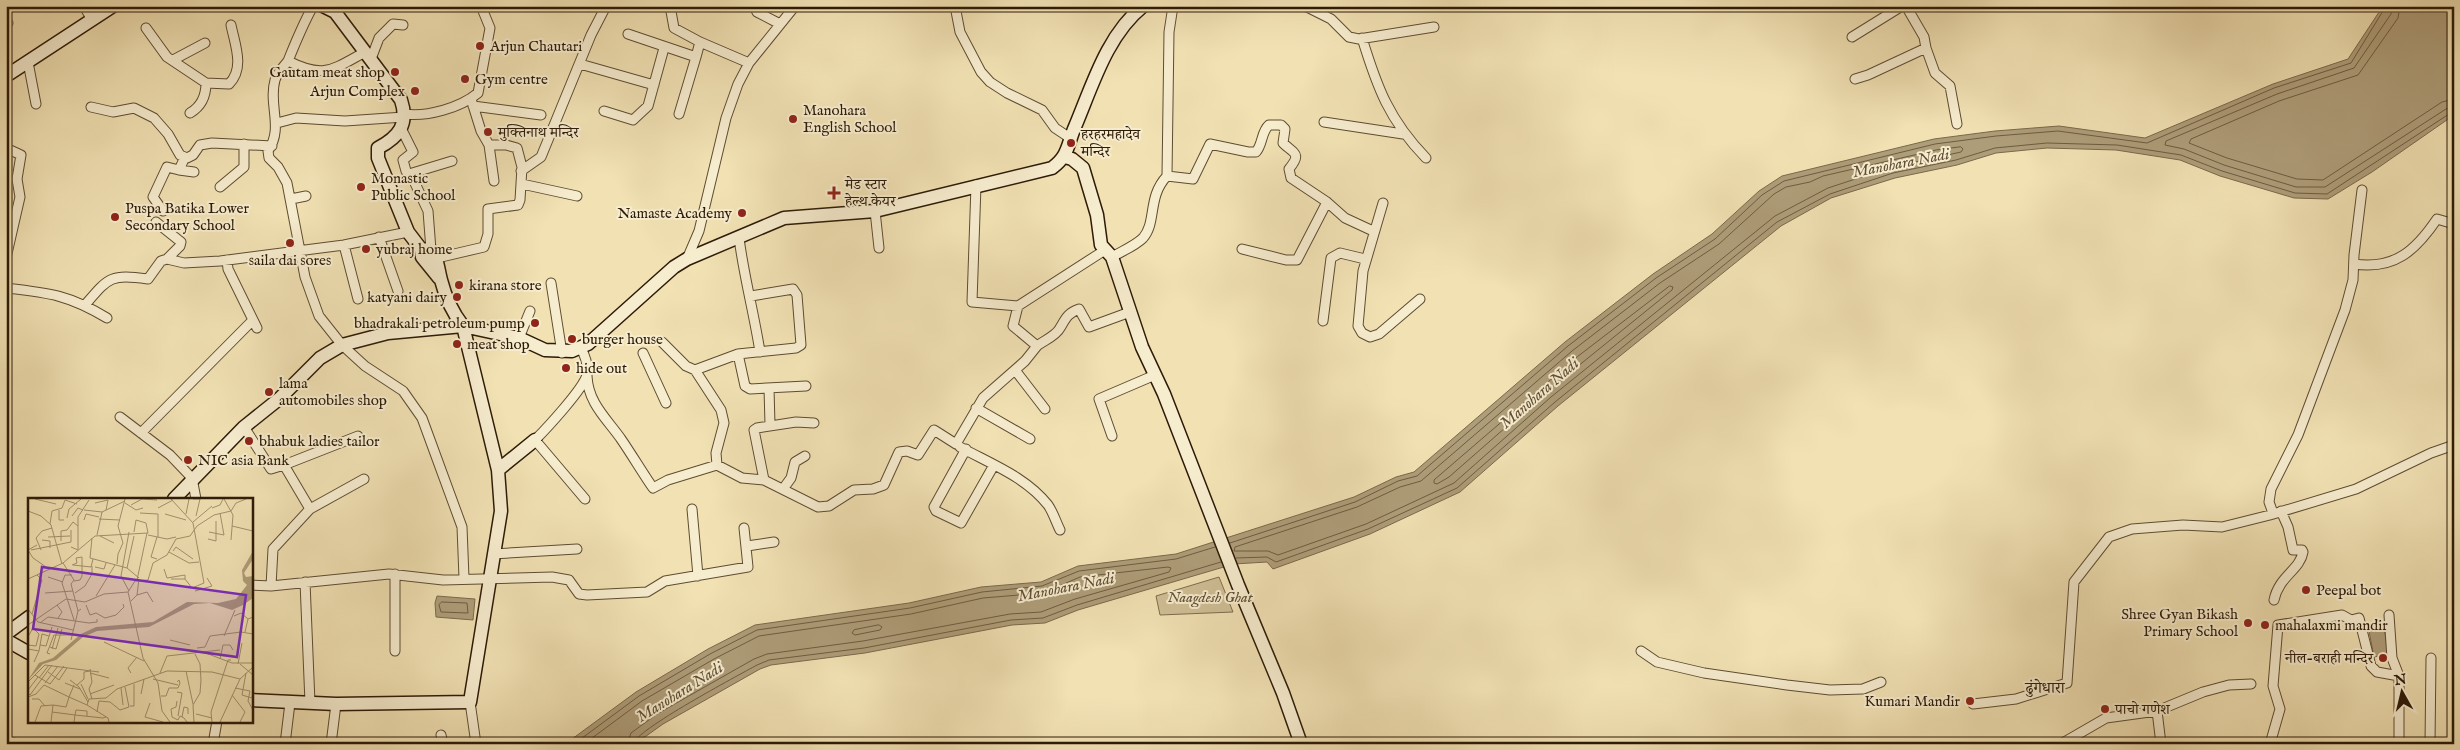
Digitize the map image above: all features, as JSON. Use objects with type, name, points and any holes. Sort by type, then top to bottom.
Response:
[{"type":"street","points":[[84,6],[92,20]]},
{"type":"street","points":[[313,6],[298,33],[298,40],[288,61],[275,79],[273,110],[278,123],[272,146],[268,152],[268,158],[278,167],[287,183],[305,277],[319,316],[342,345],[365,366],[403,391],[418,408],[444,473],[462,527],[464,578]]},
{"type":"street","points":[[472,102],[478,93],[488,46],[489,22],[481,6]]},
{"type":"street","points":[[521,171],[541,157],[591,35],[606,6]]},
{"type":"street","points":[[670,6],[674,28],[700,42],[748,63]]},
{"type":"street","points":[[754,6],[757,12],[780,24]]},
{"type":"street","points":[[687,259],[699,231],[732,100],[748,63],[795,6]]},
{"type":"street","points":[[955,6],[960,32],[981,72],[990,82],[1007,93],[1042,110],[1055,128],[1070,138]]},
{"type":"street","points":[[175,498],[192,478],[244,428],[279,399],[320,358],[342,345],[388,333],[463,326],[519,338],[545,350],[562,353],[581,348],[674,267],[687,259],[784,218],[875,211],[1052,168],[1065,157],[1070,138],[1113,40],[1130,16],[1143,6]]},
{"type":"street","points":[[976,185],[972,302],[1018,306],[1109,254],[1143,238],[1148,229],[1155,192],[1168,176],[1169,32],[1172,6]]},
{"type":"street","points":[[1305,6],[1331,19],[1349,37],[1362,38],[1434,27]]},
{"type":"street","points":[[1852,37],[1904,6],[1924,37],[1935,73],[1950,86],[1957,124]]},
{"type":"street","points":[[7,75],[112,7]]},
{"type":"street","points":[[333,8],[401,100],[404,115],[402,130],[413,152],[403,160],[406,171],[428,211],[430,252],[456,316],[463,326],[498,470],[501,511],[470,702],[476,744]]},
{"type":"street","points":[[288,61],[313,72],[327,71],[368,56],[382,33],[393,24],[403,25]]},
{"type":"street","points":[[146,28],[168,56],[206,83],[229,84],[235,78],[237,58],[231,26]]},
{"type":"street","points":[[628,34],[664,48],[696,57]]},
{"type":"street","points":[[1362,38],[1376,82],[1390,113],[1403,134],[1426,158]]},
{"type":"street","points":[[679,114],[700,42]]},
{"type":"street","points":[[173,60],[205,43]]},
{"type":"street","points":[[604,111],[633,120],[648,106],[664,48]]},
{"type":"street","points":[[1855,79],[1868,75],[1926,48]]},
{"type":"street","points":[[28,62],[36,104]]},
{"type":"street","points":[[580,64],[654,85]]},
{"type":"street","points":[[190,112],[200,107],[206,91],[206,83]]},
{"type":"street","points":[[278,123],[296,118],[345,121],[415,115],[472,102],[541,114]]},
{"type":"street","points":[[472,102],[481,131],[489,145],[494,182]]},
{"type":"street","points":[[91,107],[113,112],[134,108],[154,118],[168,134],[180,155],[185,157],[193,155],[200,145],[244,144],[272,146]]},
{"type":"street","points":[[1324,122],[1403,134]]},
{"type":"street","points":[[1168,176],[1193,179],[1210,144],[1256,152],[1260,147],[1265,128],[1275,124],[1284,129],[1283,143],[1294,151],[1296,155],[1296,160],[1289,169],[1291,178],[1327,202],[1345,218],[1373,231]]},
{"type":"street","points":[[402,130],[392,140],[378,148],[378,158],[408,232],[430,252]]},
{"type":"street","points":[[220,187],[244,167],[244,144]]},
{"type":"street","points":[[441,281],[422,257],[430,252],[484,247],[488,234],[488,209],[518,205],[522,184],[522,167],[517,148],[506,145],[489,145]]},
{"type":"street","points":[[6,148],[21,155],[17,179],[20,197],[8,235],[6,258]]},
{"type":"street","points":[[179,170],[185,157]]},
{"type":"street","points":[[1065,157],[1072,159],[1083,168],[1098,215],[1101,245],[1109,254],[1142,347],[1155,375],[1246,606],[1276,675],[1301,744]]},
{"type":"street","points":[[409,174],[452,161]]},
{"type":"street","points":[[163,211],[153,197],[167,167],[194,172]]},
{"type":"street","points":[[522,184],[578,196]]},
{"type":"street","points":[[2274,600],[2282,580],[2299,563],[2303,552],[2302,550],[2293,550],[2288,527],[2269,502],[2271,489],[2298,435],[2316,392],[2345,310],[2353,280],[2362,190]]},
{"type":"street","points":[[291,199],[306,196]]},
{"type":"street","points":[[1242,249],[1286,260],[1298,260],[1327,202]]},
{"type":"street","points":[[1383,203],[1365,259],[1358,326],[1362,333],[1370,337],[1379,334],[1420,299]]},
{"type":"street","points":[[875,211],[879,248]]},
{"type":"street","points":[[2354,264],[2376,265],[2408,254],[2422,241],[2437,219],[2454,224]]},
{"type":"street","points":[[85,305],[108,279],[116,277],[148,279],[161,261],[180,246],[181,242],[156,222]]},
{"type":"street","points":[[167,258],[184,263],[227,260],[344,245],[408,232]]},
{"type":"street","points":[[379,237],[398,291]]},
{"type":"street","points":[[739,238],[746,287],[751,296],[760,352]]},
{"type":"street","points":[[344,245],[358,299]]},
{"type":"street","points":[[1323,321],[1331,258],[1340,253],[1365,259]]},
{"type":"street","points":[[141,433],[254,324],[228,269],[227,260]]},
{"type":"street","points":[[551,283],[562,353]]},
{"type":"street","points":[[6,288],[55,294],[85,305],[107,318]]},
{"type":"street","points":[[695,370],[738,354],[796,348],[801,345],[797,295],[793,289],[751,296]]},
{"type":"street","points":[[1018,306],[1013,326],[1037,346]]},
{"type":"street","points":[[956,444],[983,398],[1015,370],[1037,346],[1061,328],[1064,317],[1079,309],[1089,327],[1130,312]]},
{"type":"street","points":[[519,338],[530,311]]},
{"type":"street","points":[[662,342],[686,366],[695,370],[721,410],[724,423],[716,453],[717,465]]},
{"type":"street","points":[[581,348],[587,365],[589,391],[600,414],[618,434],[653,488],[668,480],[717,465],[742,478],[764,480],[818,507],[829,506],[854,490],[873,489],[884,485],[899,452],[907,451],[918,455],[934,430],[1011,473],[1033,490],[1049,506],[1060,530]]},
{"type":"street","points":[[643,353],[666,403]]},
{"type":"street","points":[[738,354],[745,386],[754,389],[806,386]]},
{"type":"street","points":[[1015,370],[1045,409]]},
{"type":"street","points":[[1112,436],[1099,399],[1155,375]]},
{"type":"street","points":[[498,470],[535,440],[563,410],[587,376]]},
{"type":"street","points":[[769,388],[770,425]]},
{"type":"street","points":[[976,408],[1030,439]]},
{"type":"street","points":[[120,417],[170,455],[192,478],[196,498]]},
{"type":"street","points":[[764,480],[754,433],[757,428],[796,422],[814,423]]},
{"type":"street","points":[[244,428],[271,469],[358,436]]},
{"type":"street","points":[[535,440],[585,499]]},
{"type":"street","points":[[1974,704],[2016,699],[2067,684],[2074,582],[2109,537],[2132,529],[2183,525],[2222,527],[2356,489],[2431,453],[2454,445]]},
{"type":"street","points":[[966,449],[934,507],[936,511],[961,524],[994,465]]},
{"type":"street","points":[[783,489],[791,478],[795,462],[804,456]]},
{"type":"street","points":[[284,465],[310,508]]},
{"type":"street","points":[[271,586],[273,549],[310,508],[364,479]]},
{"type":"street","points":[[692,509],[698,576]]},
{"type":"street","points":[[252,586],[271,586],[395,574],[443,580],[464,578],[560,578],[569,580],[580,594],[586,595],[647,592],[665,581],[748,567],[744,528]]},
{"type":"street","points":[[746,546],[774,542]]},
{"type":"street","points":[[493,554],[577,549]]},
{"type":"street","points":[[395,574],[395,651]]},
{"type":"street","points":[[305,582],[310,703]]},
{"type":"street","points":[[2270,744],[2280,709],[2272,686],[2278,625],[2342,615],[2351,620],[2359,618],[2371,666],[2377,672],[2399,676]]},
{"type":"street","points":[[2389,615],[2392,658],[2399,676],[2399,744]]},
{"type":"street","points":[[6,634],[28,618]]},
{"type":"street","points":[[6,640],[28,652]]},
{"type":"street","points":[[1641,651],[1657,662],[1704,672],[1787,685],[1830,690],[1863,689],[1881,682]]},
{"type":"street","points":[[2430,744],[2431,658]]},
{"type":"street","points":[[2061,744],[2106,718],[2157,711],[2203,692],[2229,685],[2251,684]]},
{"type":"street","points":[[252,700],[336,704],[470,702]]},
{"type":"street","points":[[285,744],[290,703]]},
{"type":"street","points":[[331,744],[336,704]]},
{"type":"street","points":[[2157,711],[2160,744]]},
{"type":"street","points":[[213,744],[217,722]]},
{"type":"street","points":[[6,742],[20,744]]},
{"type":"green space","name":"Naagdesh Ghat","points":[[1219,577],[1233,612],[1160,615],[1156,596]]},
{"type":"water","name":"Manohara Nadi","points":[[2383,6],[2454,6],[2454,115],[2372,172],[2328,199],[2294,198],[2220,176],[2180,160],[2116,150],[2047,148],[1996,153],[1957,165],[1895,178],[1831,198],[1781,226],[1558,406],[1460,492],[1370,534],[1273,569],[1267,562],[1234,564],[1078,610],[1045,623],[1012,625],[865,653],[771,665],[760,669],[663,724],[635,744],[568,744],[572,739],[636,692],[708,649],[755,625],[909,603],[981,587],[1041,582],[1078,566],[1176,554],[1354,497],[1396,477],[1414,472],[1565,342],[1653,274],[1712,234],[1759,191],[1782,176],[1934,139],[1995,131],[2059,126],[2145,138],[2273,84],[2348,59]]},
{"type":"water","points":[[437,596],[475,599],[473,620],[436,617],[435,603]]},
{"type":"water","points":[[2383,623],[2389,654],[2374,657],[2368,626]]},
{"type":"place","name":"Arjun Chautari","points":[[480,46]]},
{"type":"place","name":"Gautam meat shop","points":[[395,72]]},
{"type":"place","name":"Gym centre","points":[[465,79]]},
{"type":"place","name":"Arjun Complex","points":[[415,91]]},
{"type":"place","name":"Manohara English School","points":[[793,119]]},
{"type":"place","name":"मुक्तिनाथ मन्दिर","points":[[488,132]]},
{"type":"place","name":"हरहरमहादेव मन्दिर","points":[[1071,143]]},
{"type":"place","name":"Monastic Public School","points":[[361,187]]},
{"type":"place","name":"मेड स्टार हेल्थ केयर","points":[[834,193]]},
{"type":"place","name":"Namaste Academy","points":[[742,213]]},
{"type":"place","name":"Puspa Batika Lower Secondary School","points":[[115,217]]},
{"type":"place","name":"saila dai sores","points":[[290,243]]},
{"type":"place","name":"yubraj home","points":[[366,249]]},
{"type":"place","name":"kirana store","points":[[459,285]]},
{"type":"place","name":"katyani dairy","points":[[457,297]]},
{"type":"place","name":"bhadrakali petroleum pump","points":[[535,323]]},
{"type":"place","name":"burger house","points":[[572,339]]},
{"type":"place","name":"meat shop","points":[[457,344]]},
{"type":"place","name":"hide out","points":[[566,368]]},
{"type":"place","name":"lama automobiles shop","points":[[269,392]]},
{"type":"place","name":"bhabuk ladies tailor","points":[[249,441]]},
{"type":"place","name":"NIC asia Bank","points":[[188,460]]},
{"type":"place","name":"Peepal bot","points":[[2306,590]]},
{"type":"place","name":"Shree Gyan Bikash Primary School","points":[[2248,623]]},
{"type":"place","name":"mahalaxmi mandir","points":[[2265,625]]},
{"type":"place","name":"नील-बराही मन्दिर","points":[[2383,658]]},
{"type":"place","name":"Kumari Mandir","points":[[1970,701]]},
{"type":"place","name":"पाचो गणेश","points":[[2105,709]]},
{"type":"district","name":"ढुंगेधारा","points":[[2045,689]]}]
